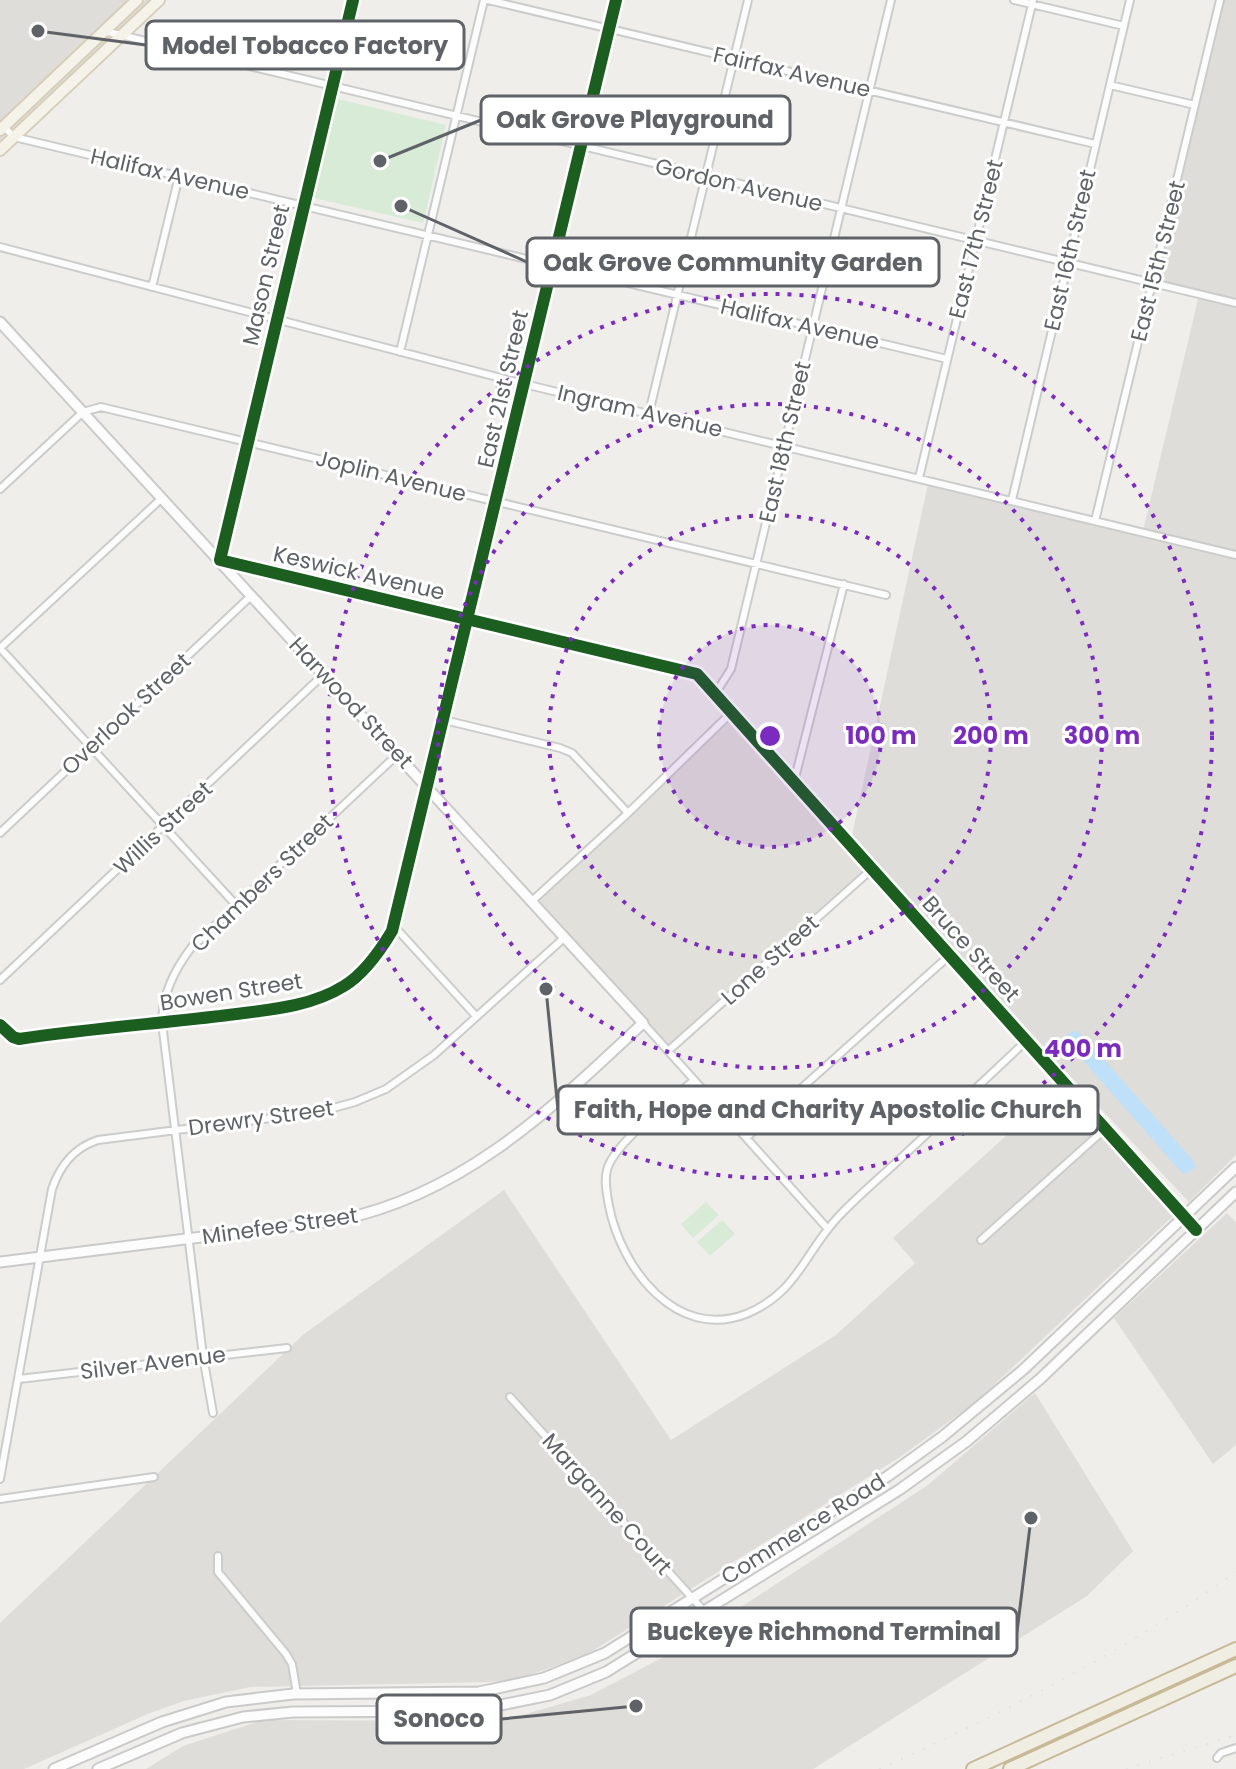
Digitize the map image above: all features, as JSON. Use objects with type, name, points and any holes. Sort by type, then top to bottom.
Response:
[{"type":"highway","points":[[973,1769],[1236,1649]]},
{"type":"highway","points":[[1010,1769],[1236,1666]]},
{"type":"main road","points":[[2,128],[137,0]]},
{"type":"main road","points":[[0,150],[159,0]]},
{"type":"main road","name":"Harwood Street","points":[[1,326],[220,560],[643,1023]]},
{"type":"main road","name":"Minefee Street","points":[[0,1262],[353,1217],[392,1206],[438,1186],[532,1124],[643,1023]]},
{"type":"main road","name":"Commerce Road","points":[[54,1769],[200,1708],[252,1697],[466,1693],[531,1682],[605,1653],[888,1476],[953,1429],[1024,1369],[1236,1167]]},
{"type":"main road","name":"Commerce Road","points":[[98,1769],[194,1729],[243,1717],[306,1711],[461,1711],[534,1699],[606,1672],[908,1484],[979,1432],[1040,1379],[1236,1192]]},
{"type":"street","name":"Mason Street","points":[[220,560],[353,0]]},
{"type":"street","name":"Fairfax Avenue","points":[[486,0],[1095,144]]},
{"type":"street","points":[[400,352],[486,0]]},
{"type":"street","name":"East 21st Street","points":[[428,787],[616,0]]},
{"type":"street","points":[[649,413],[748,0]]},
{"type":"street","name":"East 18th Street","points":[[715,694],[731,669],[891,0]]},
{"type":"street","points":[[1014,0],[1033,2],[1124,26]]},
{"type":"street","name":"East 16th Street","points":[[1012,500],[1130,0]]},
{"type":"street","name":"East 15th Street","points":[[1095,521],[1220,0]]},
{"type":"street","name":"East 17th Street","points":[[919,478],[1033,2]]},
{"type":"street","name":"Gordon Avenue","points":[[103,31],[1236,303]]},
{"type":"street","points":[[1110,85],[1195,105]]},
{"type":"street","points":[[2,128],[14,137]]},
{"type":"street","name":"Halifax Avenue","points":[[14,137],[947,359]]},
{"type":"street","points":[[152,287],[179,176]]},
{"type":"street","name":"Ingram Avenue","points":[[0,247],[524,384],[1236,555]]},
{"type":"street","name":"Joplin Avenue","points":[[83,412],[101,407],[886,595]]},
{"type":"street","points":[[0,489],[83,412]]},
{"type":"street","points":[[162,498],[0,648],[236,905]]},
{"type":"street","name":"Keswick Avenue","points":[[220,560],[693,673],[715,694]]},
{"type":"street","points":[[794,782],[844,584]]},
{"type":"street","name":"Overlook Street","points":[[0,833],[252,595]]},
{"type":"street","name":"Willis Street","points":[[0,980],[324,674]]},
{"type":"street","name":"Bruce Street","points":[[715,694],[1196,1230]]},
{"type":"street","points":[[532,901],[732,712]]},
{"type":"street","points":[[444,720],[572,753],[628,813]]},
{"type":"street","name":"Chambers Street","points":[[213,1413],[203,1356],[162,1023],[164,1000],[184,958],[236,905],[398,754]]},
{"type":"street","name":"Bowen Street","points":[[0,1025],[19,1039],[285,1007],[343,987],[359,974],[394,926],[428,787]]},
{"type":"street","name":"Lone Street","points":[[668,1051],[872,869]]},
{"type":"street","points":[[394,926],[476,1016]]},
{"type":"street","name":"Drewry Street","points":[[38,1258],[56,1176],[67,1159],[90,1143],[302,1115],[355,1102],[386,1089],[412,1072],[565,937]]},
{"type":"street","points":[[747,1137],[950,955]]},
{"type":"street","name":"Harwood Street","points":[[643,1023],[828,1229]]},
{"type":"street","points":[[694,1080],[616,1150],[607,1170],[607,1193],[611,1219],[620,1243],[634,1268],[661,1300],[680,1312],[721,1321],[766,1305],[786,1290],[840,1215],[1026,1041]]},
{"type":"street","points":[[981,1240],[1105,1129]]},
{"type":"street","points":[[0,1479],[38,1258]]},
{"type":"street","name":"Silver Avenue","points":[[19,1379],[287,1348]]},
{"type":"street","name":"Marganne Court","points":[[510,1397],[705,1612]]},
{"type":"street","points":[[0,1499],[154,1477]]},
{"type":"street","points":[[218,1556],[218,1572],[292,1664],[297,1694]]},
{"type":"street","points":[[1217,1758],[1221,1753],[1236,1748]]},
{"type":"shaded area","points":[[0,0],[150,0],[0,140]]},
{"type":"shaded area","points":[[1220,0],[1236,0],[1236,1155],[1189,1202],[852,835],[928,484],[1142,535],[1199,295],[1152,283]]},
{"type":"shaded area","points":[[733,714],[872,869],[668,1051],[532,901]]},
{"type":"shaded area","points":[[1059,1088],[1175,1214],[977,1401],[903,1455],[591,1652],[515,1680],[250,1687],[184,1701],[150,1713],[24,1769],[0,1769],[0,1623],[304,1334],[504,1190],[671,1440],[836,1335],[915,1263],[893,1238]]},
{"type":"shaded area","points":[[1227,1213],[1236,1222],[1236,1445],[1213,1464],[1114,1318]]},
{"type":"shaded area","points":[[1035,1393],[1133,1551],[1087,1596],[813,1769],[146,1769],[183,1746],[263,1720],[460,1721],[515,1717],[591,1695],[669,1654],[928,1485]]},
{"type":"green space","points":[[338,99],[446,125],[423,223],[314,198]]},
{"type":"green space","points":[[706,1202],[719,1215],[693,1238],[681,1224]]},
{"type":"green space","points":[[722,1220],[735,1234],[710,1256],[697,1242]]},
{"type":"water","points":[[1075,1030],[1191,1158],[1195,1168],[1184,1174],[1181,1172],[1067,1042],[1067,1035]]},
{"type":"railway","points":[[879,1769],[1062,1680],[1151,1629],[1236,1572]]},
{"type":"railway","points":[[1126,1769],[1236,1735]]},
{"type":"cycle path","points":[[353,0],[220,560],[697,674],[1196,1230]]},
{"type":"cycle path","points":[[0,1025],[19,1039],[300,1004],[330,994],[351,981],[371,962],[392,931],[616,0]]},
{"type":"place","name":"Model Tobacco Factory","points":[[38,31]]},
{"type":"place","name":"Oak Grove Playground","points":[[380,161]]},
{"type":"place","name":"Oak Grove Community Garden","points":[[401,206]]},
{"type":"place","name":"Faith, Hope and Charity Apostolic Church","points":[[546,989]]},
{"type":"place","name":"Buckeye Richmond Terminal","points":[[1031,1518]]},
{"type":"place","name":"Sonoco","points":[[636,1706]]}]
